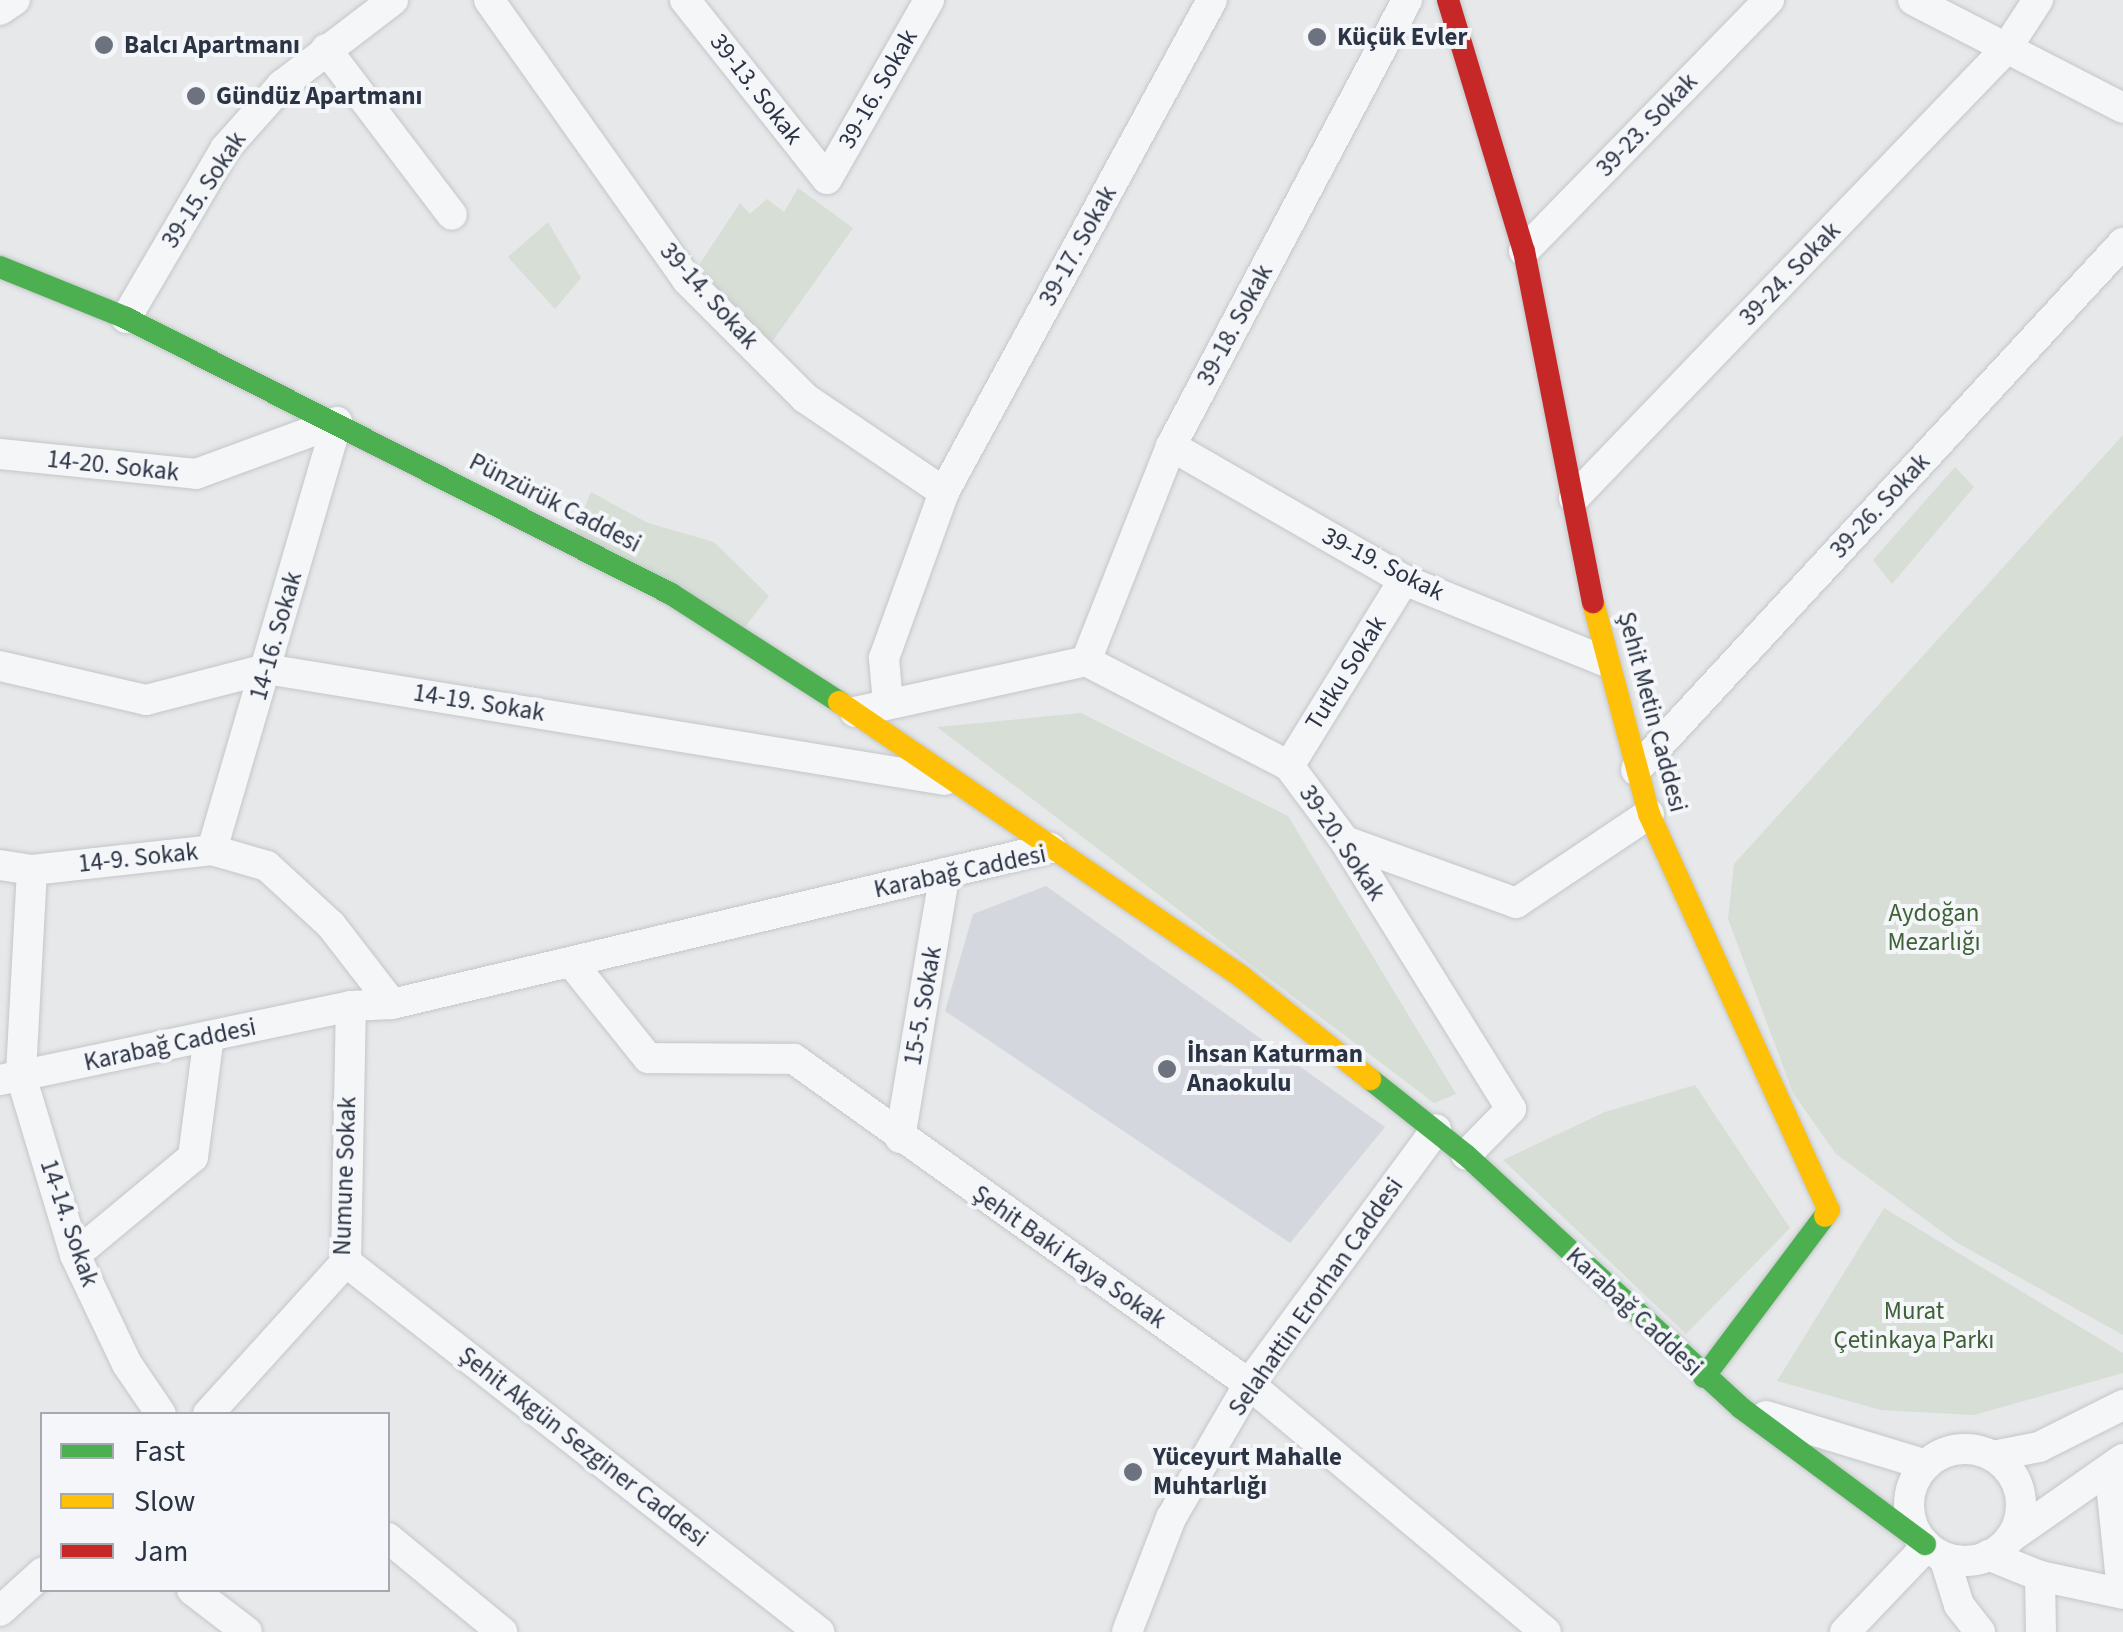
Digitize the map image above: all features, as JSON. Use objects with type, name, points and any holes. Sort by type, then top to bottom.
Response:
[{"type":"street","points":[[0,10],[15,0]]},
{"type":"street","name":"39-15. Sokak","points":[[126,318],[225,148],[282,85],[393,0]]},
{"type":"street","name":"39-14. Sokak","points":[[489,0],[687,280],[805,398],[944,492]]},
{"type":"street","name":"39-13. Sokak","points":[[685,0],[827,179]]},
{"type":"street","name":"39-16. Sokak","points":[[827,179],[929,0]]},
{"type":"street","name":"39-17. Sokak","points":[[888,704],[884,658],[944,492],[1212,0]]},
{"type":"street","name":"39-18. Sokak","points":[[1086,661],[1171,446],[1408,0]]},
{"type":"street","name":"Şehit Metin Caddesi","points":[[1448,0],[1524,251],[1604,661],[1649,814],[1829,1210],[1704,1377]]},
{"type":"street","name":"39-23. Sokak","points":[[1524,251],[1769,0]]},
{"type":"street","points":[[1913,0],[2123,108]]},
{"type":"street","name":"39-24. Sokak","points":[[1574,498],[2006,49],[2038,0]]},
{"type":"street","points":[[326,49],[452,215]]},
{"type":"street","name":"39-26. Sokak","points":[[1636,770],[2123,242]]},
{"type":"street","name":"Pünzürük Caddesi","points":[[0,267],[126,318],[671,594],[961,782],[1051,848]]},
{"type":"street","name":"14-20. Sokak","points":[[0,454],[196,474],[338,422]]},
{"type":"street","name":"14-16. Sokak","points":[[212,850],[338,422]]},
{"type":"street","name":"39-19. Sokak","points":[[1171,446],[1404,580],[1604,661]]},
{"type":"street","name":"Tutku Sokak","points":[[1289,766],[1404,580]]},
{"type":"street","points":[[855,712],[1086,661]]},
{"type":"street","name":"39-20. Sokak","points":[[1086,661],[1289,766],[1345,841],[1510,1110],[1466,1155]]},
{"type":"street","name":"14-19. Sokak","points":[[0,666],[146,700],[266,669],[961,782]]},
{"type":"street","points":[[1345,841],[1516,903],[1649,814]]},
{"type":"street","name":"Karabağ Caddesi","points":[[11,1078],[351,1006],[392,1004],[1051,848],[1242,977],[1436,1129],[1740,1408],[1932,1549]]},
{"type":"street","name":"14-9. Sokak","points":[[0,865],[32,870],[212,850],[267,866],[331,924],[392,1004]]},
{"type":"street","name":"14-14. Sokak","points":[[32,870],[11,1078],[75,1255],[128,1364],[160,1412]]},
{"type":"street","name":"15-5. Sokak","points":[[900,1138],[945,873]]},
{"type":"street","name":"Şehit Baki Kaya Sokak","points":[[571,962],[648,1058],[794,1059],[1249,1384],[1546,1632]]},
{"type":"street","name":"Numune Sokak","points":[[223,1410],[346,1262],[351,1006]]},
{"type":"street","points":[[75,1255],[193,1157],[209,1036]]},
{"type":"street","name":"Selahattin Erorhan Caddesi","points":[[1127,1632],[1170,1518],[1249,1384],[1436,1129]]},
{"type":"street","name":"Şehit Akgün Sezginer Caddesi","points":[[346,1262],[819,1632]]},
{"type":"street","points":[[1980,1632],[1959,1605],[1909,1504],[1926,1465],[1959,1449],[1993,1456],[2039,1447],[2123,1405]]},
{"type":"street","name":"Karabağ Caddesi","points":[[1740,1408],[1926,1465]]},
{"type":"street","points":[[1993,1456],[2020,1494],[1999,1546]]},
{"type":"street","points":[[1999,1546],[2040,1576],[2122,1593],[2116,1466]]},
{"type":"street","points":[[1845,1632],[1932,1549],[1999,1546],[2116,1466]]},
{"type":"street","points":[[390,1540],[502,1632]]},
{"type":"street","points":[[0,1611],[40,1575]]},
{"type":"street","points":[[2040,1576],[2041,1632]]},
{"type":"street","points":[[195,1592],[248,1632]]},
{"type":"shaded area","name":"İhsan Katurman Anaokulu","points":[[1046,886],[1385,1127],[1290,1243],[945,1011],[973,914]]},
{"type":"green space","points":[[798,188],[853,228],[772,342],[733,311],[699,265],[740,203],[750,214],[767,199],[784,212]]},
{"type":"green space","points":[[548,222],[581,278],[555,309],[508,257]]},
{"type":"green space","name":"Aydoğan Mezarlığı","points":[[2123,435],[2123,1335],[1956,1242],[1836,1154],[1793,1093],[1728,919],[1734,864]]},
{"type":"green space","points":[[1955,467],[1974,487],[1892,584],[1873,560]]},
{"type":"green space","points":[[591,492],[648,523],[714,542],[769,596],[744,628],[574,533]]},
{"type":"green space","points":[[1081,713],[1288,816],[1456,1094],[1434,1103],[937,727]]},
{"type":"green space","points":[[1695,1085],[1790,1228],[1686,1334],[1503,1160],[1605,1112]]},
{"type":"green space","name":"Murat Çetinkaya Parkı","points":[[1884,1208],[2123,1353],[2123,1373],[1974,1415],[1881,1410],[1777,1381]]},
{"type":"traffic: fast","points":[[0,267],[126,318],[671,594],[839,702]]},
{"type":"traffic: fast","points":[[1370,1079],[1466,1155],[1741,1408],[1925,1544]]},
{"type":"traffic: fast","points":[[1704,1377],[1825,1216]]},
{"type":"traffic: slow","points":[[1593,602],[1649,814],[1829,1210],[1825,1216]]},
{"type":"traffic: slow","points":[[839,702],[1242,977],[1370,1079]]},
{"type":"traffic: jam","points":[[1448,0],[1524,251],[1593,602]]},
{"type":"place","name":"Küçük Evler","points":[[1317,37]]},
{"type":"place","name":"Balcı Apartmanı","points":[[104,45]]},
{"type":"place","name":"Gündüz Apartmanı","points":[[196,96]]},
{"type":"place","name":"İhsan Katurman Anaokulu","points":[[1167,1069]]},
{"type":"place","name":"Yüceyurt Mahalle Muhtarlığı","points":[[1133,1472]]}]
